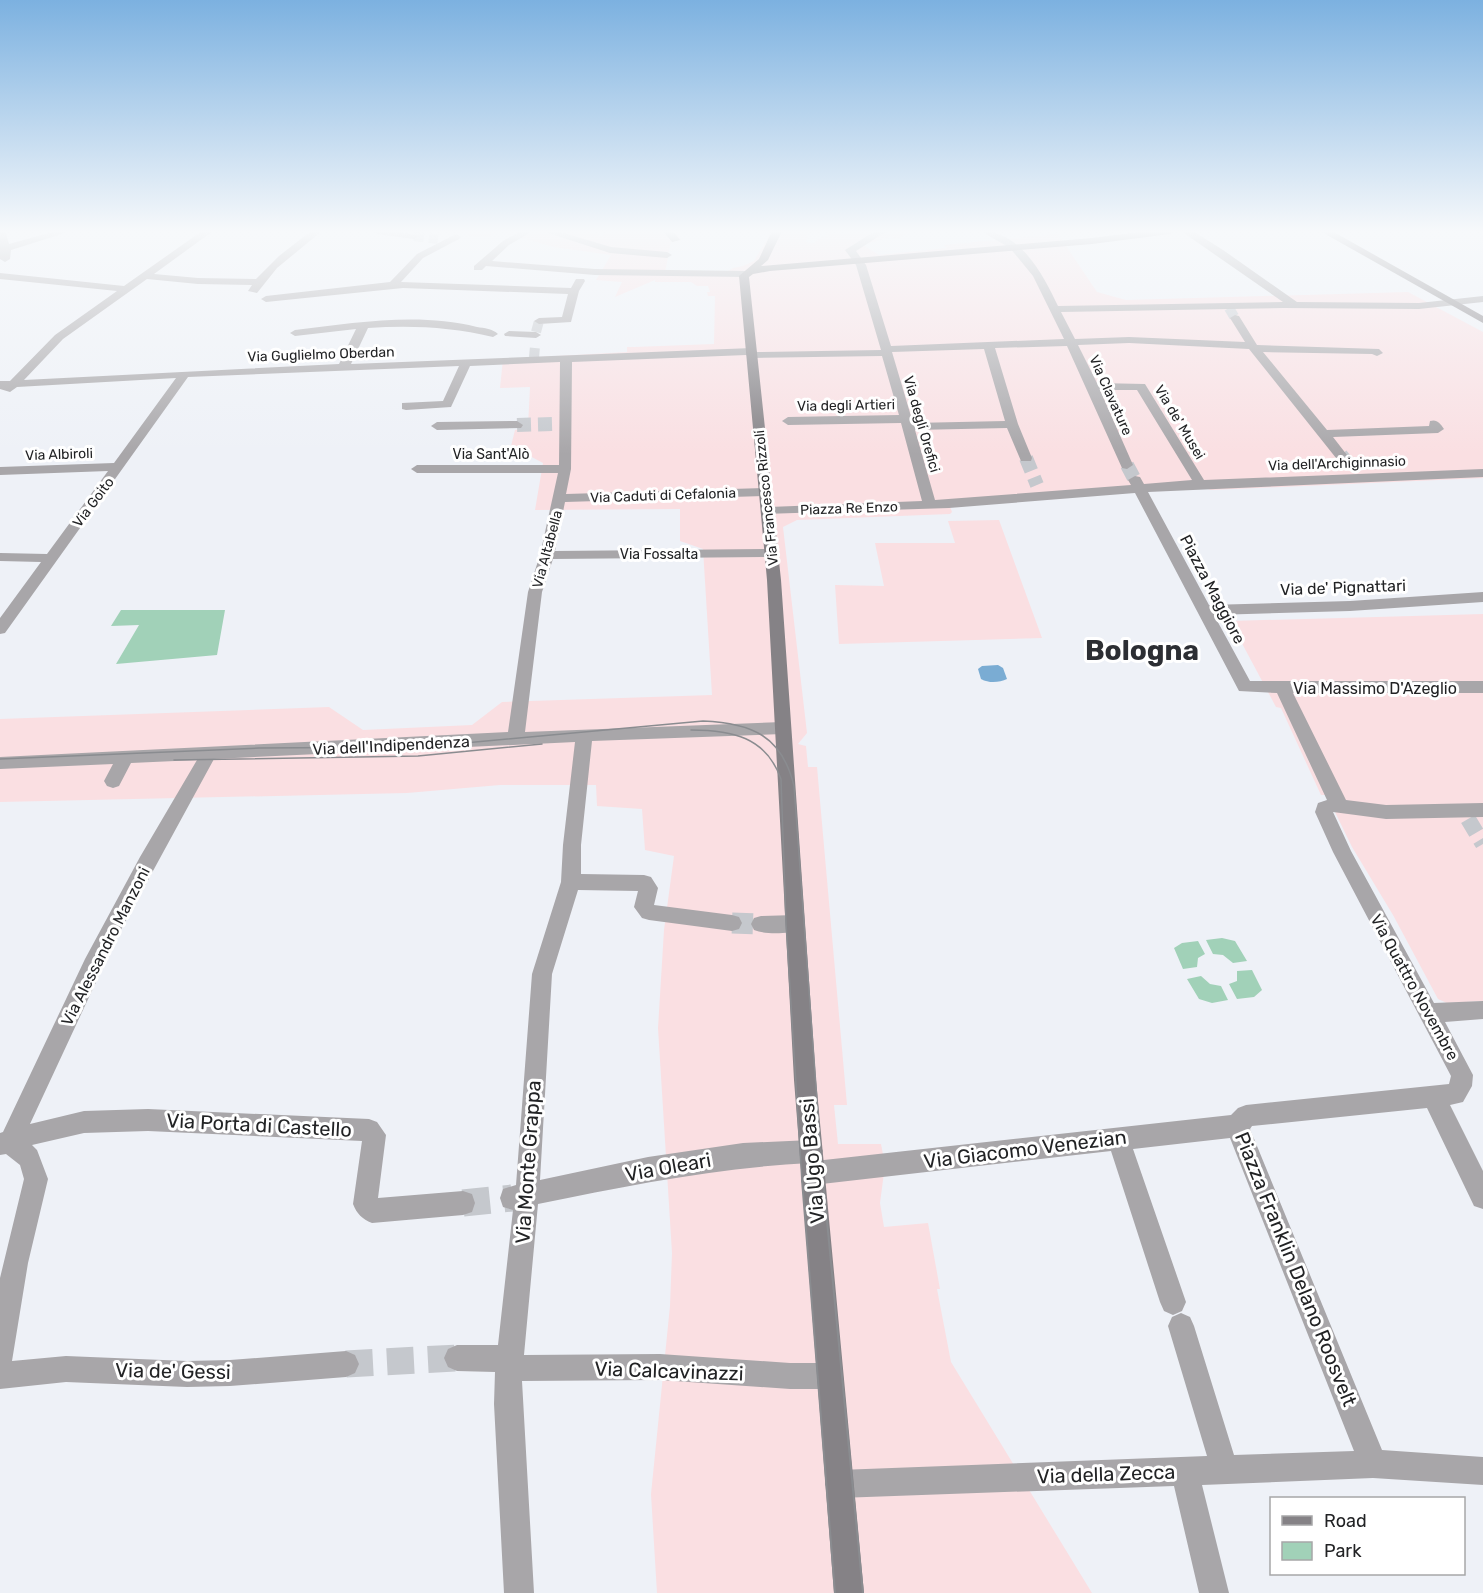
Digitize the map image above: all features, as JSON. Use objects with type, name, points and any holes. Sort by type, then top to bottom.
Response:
[{"type":"street","points":[[0,398],[59,337],[104,305]]},
{"type":"street","points":[[509,334],[535,342],[567,320],[571,305]]},
{"type":"street","name":"Via Francesco Rizzoli","points":[[747,305],[769,511],[783,728]]},
{"type":"street","name":"Via degli Orefici","points":[[872,305],[930,505]]},
{"type":"street","name":"Via Clavature","points":[[1052,305],[1093,387],[1126,465]]},
{"type":"street","points":[[1054,309],[1230,310],[1290,305]]},
{"type":"street","points":[[1337,305],[1424,305]]},
{"type":"street","points":[[1457,305],[1483,320]]},
{"type":"street","points":[[1230,310],[1253,347],[1341,455]]},
{"type":"street","points":[[343,368],[364,325]]},
{"type":"street","points":[[295,333],[364,325],[470,326],[493,334]]},
{"type":"street","name":"Via Guglielmo Oberdan","points":[[0,385],[185,374],[465,365],[535,342],[566,359],[886,351],[1147,340],[1253,347],[1375,351],[1377,353]]},
{"type":"street","points":[[989,347],[1012,424],[1026,458]]},
{"type":"street","name":"Via Altabella","points":[[516,738],[535,592],[547,555],[565,469],[560,424],[566,359]]},
{"type":"street","points":[[406,406],[447,404],[454,390],[459,386],[465,365]]},
{"type":"street","name":"Via Goito","points":[[0,629],[185,374]]},
{"type":"street","name":"Via de' Musei","points":[[1093,387],[1141,386],[1196,484]]},
{"type":"street","name":"Via degli Artieri","points":[[788,421],[1012,424]]},
{"type":"street","points":[[1324,434],[1438,429],[1434,424]]},
{"type":"street","points":[[437,426],[517,425]]},
{"type":"street","name":"Via Albiroli","points":[[0,471],[118,467]]},
{"type":"street","name":"Via Sant'Alò","points":[[417,469],[565,469]]},
{"type":"street","name":"Via dell'Archiginnasio","points":[[1196,484],[1357,474],[1483,473]]},
{"type":"street","points":[[930,505],[1040,491],[1137,484],[1196,484]]},
{"type":"street","name":"Piazza Maggiore","points":[[1137,484],[1245,687],[1275,688]]},
{"type":"street","name":"Via Caduti di Cefalonia","points":[[560,498],[766,492]]},
{"type":"street","name":"Piazza Re Enzo","points":[[769,511],[930,505]]},
{"type":"street","name":"Via Fossalta","points":[[547,555],[772,553]]},
{"type":"street","points":[[0,557],[50,558]]},
{"type":"street","name":"Via de' Pignattari","points":[[1204,610],[1350,606],[1483,597]]},
{"type":"street","name":"Via Massimo D'Azeglio","points":[[1275,688],[1483,687]]},
{"type":"street","points":[[1275,688],[1339,805],[1386,812],[1471,813]]},
{"type":"street","name":"Via dell'Indipendenza","points":[[0,763],[516,738],[783,728]]},
{"type":"street","name":"Via Ugo Bassi","points":[[783,728],[812,1162],[849,1593]]},
{"type":"street","name":"Via Monte Grappa","points":[[519,1593],[508,1404],[519,1197],[540,990],[571,882],[573,834],[584,736]]},
{"type":"street","name":"Via Alessandro Manzoni","points":[[5,1143],[147,862],[195,781],[207,754]]},
{"type":"street","points":[[113,781],[125,758]]},
{"type":"street","name":"Via Quattro Novembre","points":[[1339,805],[1327,805],[1324,812],[1347,862],[1462,1075],[1461,1086],[1455,1094],[1434,1096]]},
{"type":"street","points":[[571,882],[645,883],[648,888],[644,907],[648,912],[732,923]]},
{"type":"street","points":[[761,924],[795,923]]},
{"type":"street","points":[[1425,1007],[1483,1010]]},
{"type":"street","points":[[1434,1096],[1483,1197]]},
{"type":"street","name":"Piazza Franklin Delano Roosvelt","points":[[1373,1464],[1237,1126],[1246,1116],[1434,1096]]},
{"type":"street","name":"Via Porta di Castello","points":[[5,1143],[40,1131],[84,1122],[171,1121],[369,1130],[374,1135],[365,1204],[372,1211],[463,1203]]},
{"type":"street","name":"Via Giacomo Venezian","points":[[812,1162],[1118,1138],[1237,1126]]},
{"type":"street","points":[[1118,1138],[1177,1314],[1225,1470]]},
{"type":"street","points":[[0,1358],[15,1263],[36,1179],[29,1158],[5,1143]]},
{"type":"street","name":"Via Oleari","points":[[519,1197],[648,1169],[743,1155],[812,1162]]},
{"type":"street","points":[[457,1358],[509,1364]]},
{"type":"street","name":"Via de' Gessi","points":[[0,1376],[66,1369],[187,1374],[230,1373],[346,1364]]},
{"type":"street","name":"Via Calcavinazzi","points":[[509,1364],[660,1367],[790,1376],[830,1376]]},
{"type":"street","points":[[1373,1464],[1483,1471]]},
{"type":"street","name":"Via della Zecca","points":[[839,1484],[1373,1464]]},
{"type":"street","points":[[1185,1471],[1214,1593]]},
{"type":"shaded area","points":[[715,305],[1433,305],[1483,332],[1483,478],[1211,490],[1192,484],[949,504],[952,512],[950,514],[797,520],[783,527],[807,733],[798,744],[806,746],[808,767],[817,767],[847,1105],[834,1105],[838,1144],[881,1144],[885,1165],[880,1203],[884,1227],[928,1223],[940,1289],[937,1289],[951,1362],[1092,1593],[657,1593],[651,1494],[670,1306],[672,1253],[658,1028],[664,930],[674,856],[645,850],[642,809],[597,806],[596,785],[500,785],[407,793],[0,802],[0,719],[329,707],[363,730],[472,725],[502,702],[712,695],[703,549],[680,541],[680,509],[535,510],[543,463],[511,446],[515,430],[528,427],[530,387],[500,388],[503,359],[627,352],[627,347],[714,344]]},
{"type":"shaded area","points":[[999,520],[1042,638],[839,644],[835,585],[884,586],[875,543],[955,543],[948,521]]},
{"type":"shaded area","points":[[1483,614],[1483,1001],[1447,1003],[1438,999],[1393,915],[1352,847],[1332,805],[1335,795],[1321,795],[1281,708],[1276,707],[1230,621]]},
{"type":"green space","points":[[121,610],[225,610],[217,655],[116,664],[139,625],[111,626]]},
{"type":"green space","points":[[1222,938],[1235,941],[1247,961],[1233,963],[1223,955],[1213,954],[1206,940]]},
{"type":"green space","points":[[1198,941],[1205,954],[1198,958],[1197,967],[1183,969],[1174,948],[1182,943]]},
{"type":"green space","points":[[1252,970],[1262,990],[1254,997],[1237,999],[1229,984],[1237,981],[1237,971]]},
{"type":"green space","points":[[1201,976],[1210,984],[1221,986],[1228,1000],[1212,1003],[1199,999],[1187,979]]},
{"type":"water","points":[[998,665],[1003,668],[1007,679],[988,682],[981,679],[978,669],[982,666]]},
{"type":"tunnel","points":[[1229,308],[1235,318]]},
{"type":"tunnel","points":[[536,332],[539,321]]},
{"type":"tunnel","points":[[534,358],[535,346]]},
{"type":"tunnel","points":[[517,425],[553,424]]},
{"type":"tunnel","points":[[1341,455],[1354,471]]},
{"type":"tunnel","points":[[1026,458],[1037,485]]},
{"type":"tunnel","points":[[1127,465],[1135,480]]},
{"type":"tunnel","points":[[1468,819],[1483,844]]},
{"type":"tunnel","points":[[732,923],[761,924]]},
{"type":"tunnel","points":[[463,1203],[512,1198]]},
{"type":"tunnel","points":[[346,1364],[457,1358]]},
{"type":"tram line","points":[[0,759],[259,748],[422,747],[703,721],[720,722],[750,729],[773,744],[782,755],[794,786],[823,1182]]},
{"type":"tram line","points":[[691,730],[734,734],[746,739],[766,754],[775,765],[781,779],[786,923],[802,1182]]},
{"type":"tram line","points":[[174,760],[418,756],[542,744]]},
{"type":"tram line","points":[[802,1180],[835,1593]]},
{"type":"tram line","points":[[823,1180],[863,1593]]},
{"type":"district","name":"Bologna","points":[[1142,650]]}]
